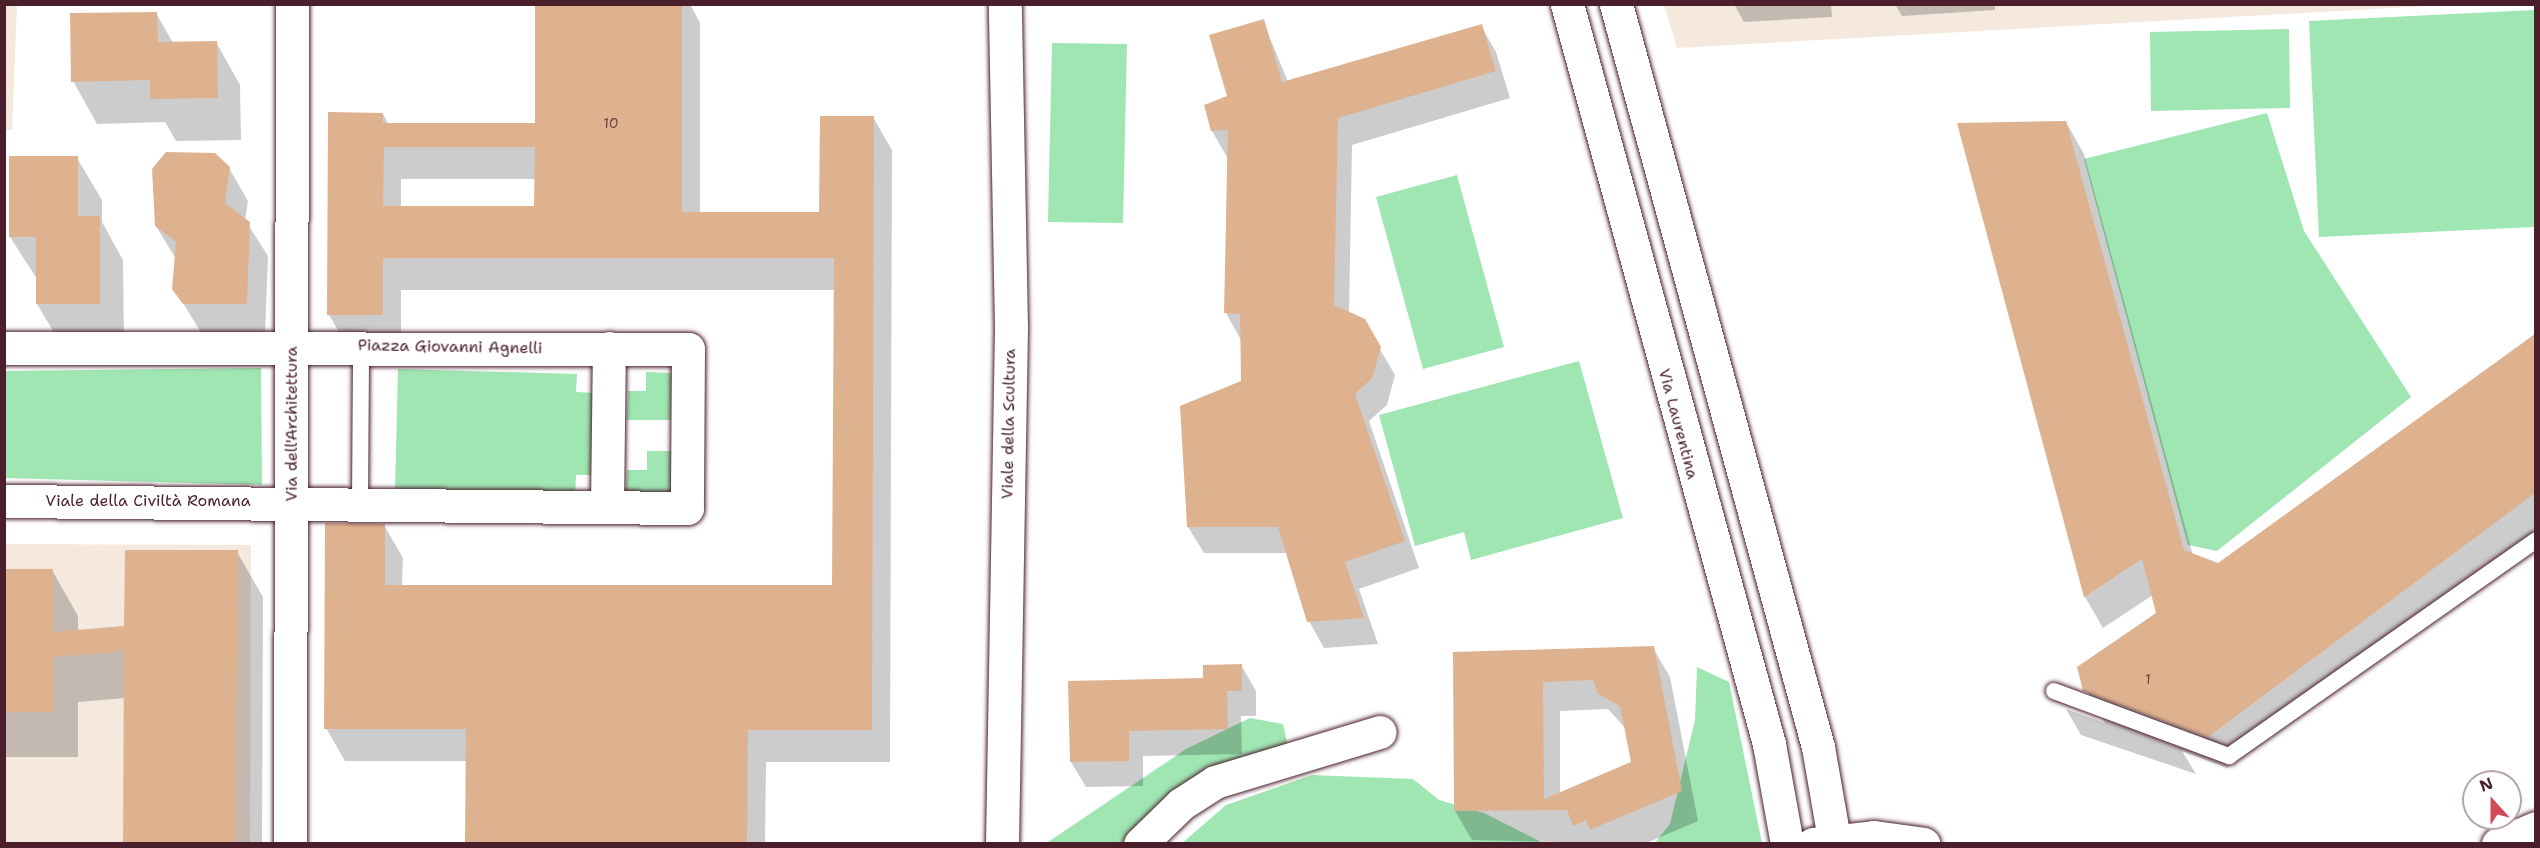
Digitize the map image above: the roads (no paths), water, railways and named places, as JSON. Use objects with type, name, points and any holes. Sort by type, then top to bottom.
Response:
[{"type":"street","name":"Via dell'Architettura","points":[[290,843],[292,4]]},
{"type":"street","name":"Viale della Scultura","points":[[1002,843],[1011,327],[1005,4]]},
{"type":"street","name":"Via Laurentina","points":[[1567,4],[1769,744],[1787,843]]},
{"type":"street","points":[[1616,4],[1818,747],[1827,842],[1874,837],[1924,843]]},
{"type":"street","name":"Piazza Giovanni Agnelli","points":[[291,347],[688,349],[687,508],[292,501]]},
{"type":"street","points":[[4,348],[291,347]]},
{"type":"street","points":[[607,506],[609,348]]},
{"type":"street","name":"Viale della Civiltà Romana","points":[[4,501],[292,501]]},
{"type":"street","points":[[1140,843],[1215,782],[1380,732]]},
{"type":"street","points":[[2498,843],[2535,828]]},
{"type":"lane","points":[[360,502],[361,346]]},
{"type":"lane","points":[[2054,691],[2229,756],[2535,540]]}]
